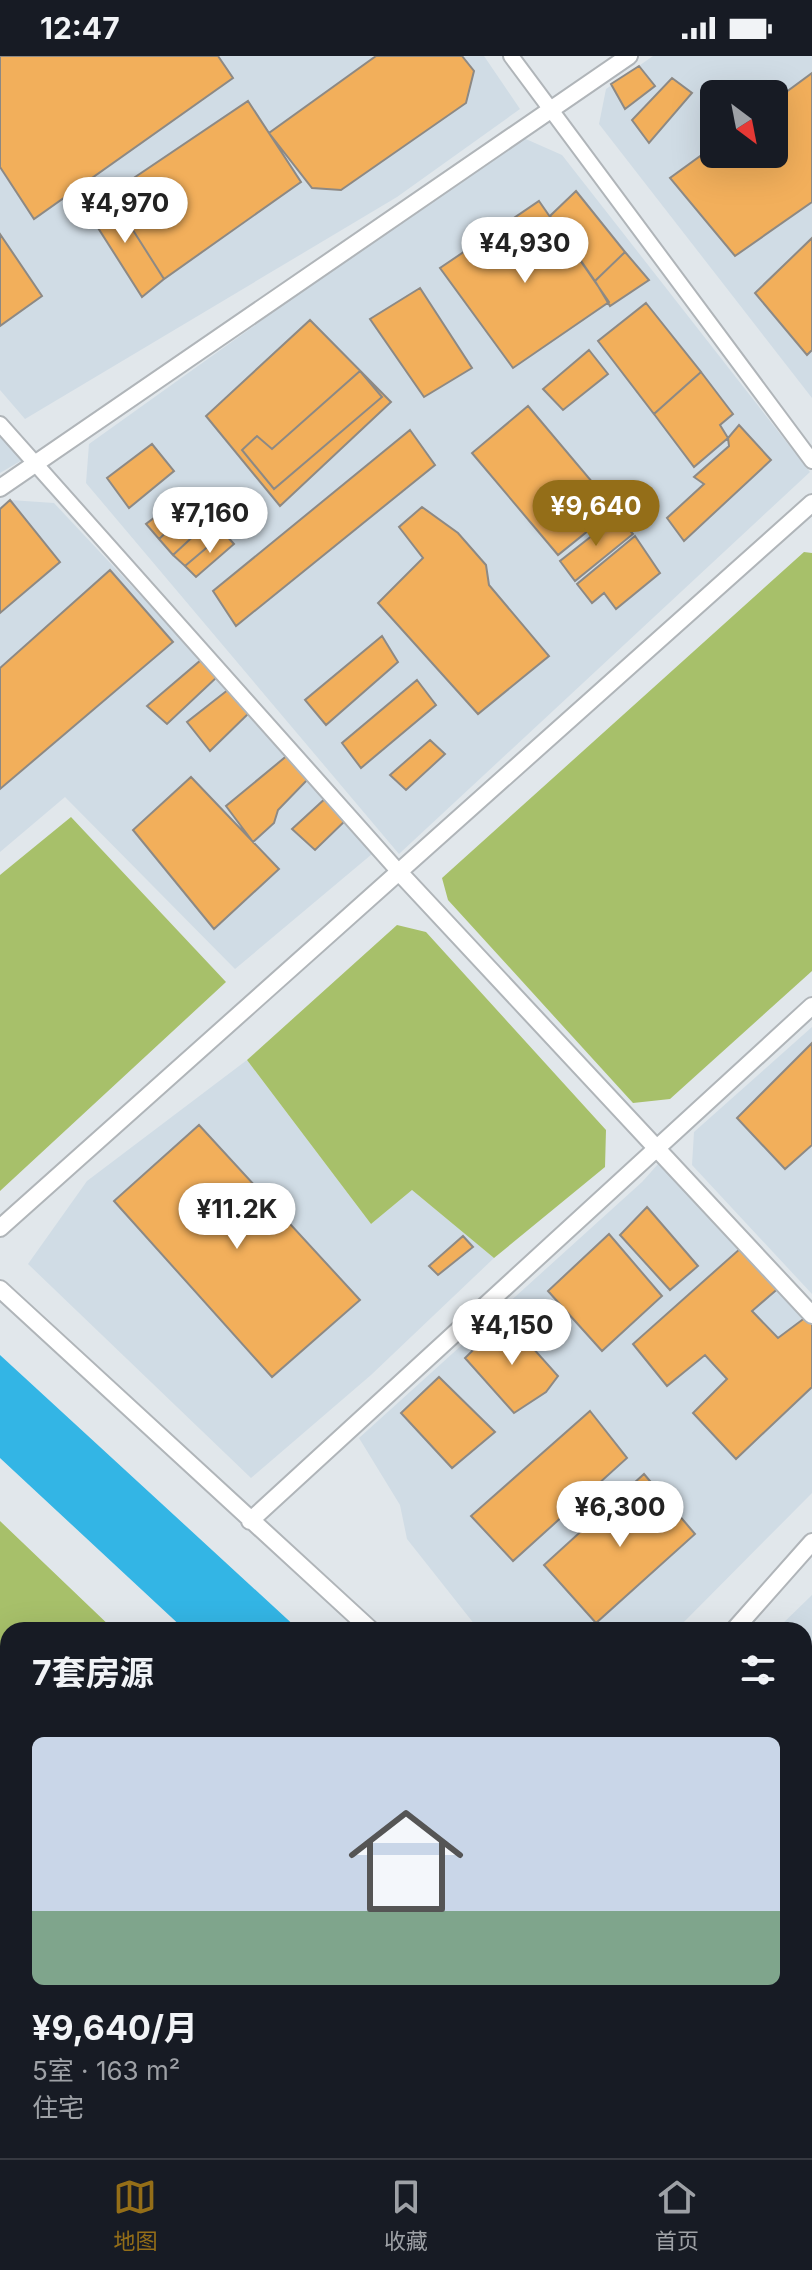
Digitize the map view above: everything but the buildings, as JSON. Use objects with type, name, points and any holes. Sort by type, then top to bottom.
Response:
[{"type":"street","points":[[511,56],[812,461]]},
{"type":"street","points":[[0,488],[629,56]]},
{"type":"street","points":[[0,424],[399,872],[812,1315]]},
{"type":"street","points":[[0,1228],[812,503]]},
{"type":"street","points":[[250,1521],[812,1006]]},
{"type":"street","points":[[0,1289],[362,1622]]},
{"type":"street","points":[[741,1622],[812,1542]]},
{"type":"shaded area","points":[[0,56],[484,56],[520,109],[397,197],[25,419],[0,390]]},
{"type":"shaded area","points":[[653,56],[812,56],[812,398],[599,124],[606,89]]},
{"type":"shaded area","points":[[519,136],[562,155],[810,472],[399,854],[86,483],[89,444]]},
{"type":"shaded area","points":[[0,425],[29,456],[0,473]]},
{"type":"shaded area","points":[[10,500],[54,503],[378,849],[235,969],[65,797],[0,852],[0,507]]},
{"type":"shaded area","points":[[812,1027],[812,1294],[692,1165],[694,1132]]},
{"type":"shaded area","points":[[247,1060],[371,1224],[412,1190],[494,1258],[371,1375],[251,1478],[28,1264],[87,1181]]},
{"type":"shaded area","points":[[659,1163],[812,1318],[812,1493],[684,1622],[473,1622],[407,1539],[400,1505],[359,1438],[642,1182]]},
{"type":"shaded area","points":[[812,1595],[812,1622],[784,1622]]},
{"type":"green space","points":[[804,552],[812,553],[812,971],[670,1099],[633,1103],[448,900],[442,878]]},
{"type":"green space","points":[[71,817],[226,982],[0,1191],[0,875]]},
{"type":"green space","points":[[397,925],[426,932],[606,1130],[605,1167],[494,1258],[412,1190],[371,1224],[247,1060]]},
{"type":"green space","points":[[0,1521],[106,1622],[0,1622]]},
{"type":"water","points":[[0,1355],[290,1622],[176,1622],[0,1458]]}]
